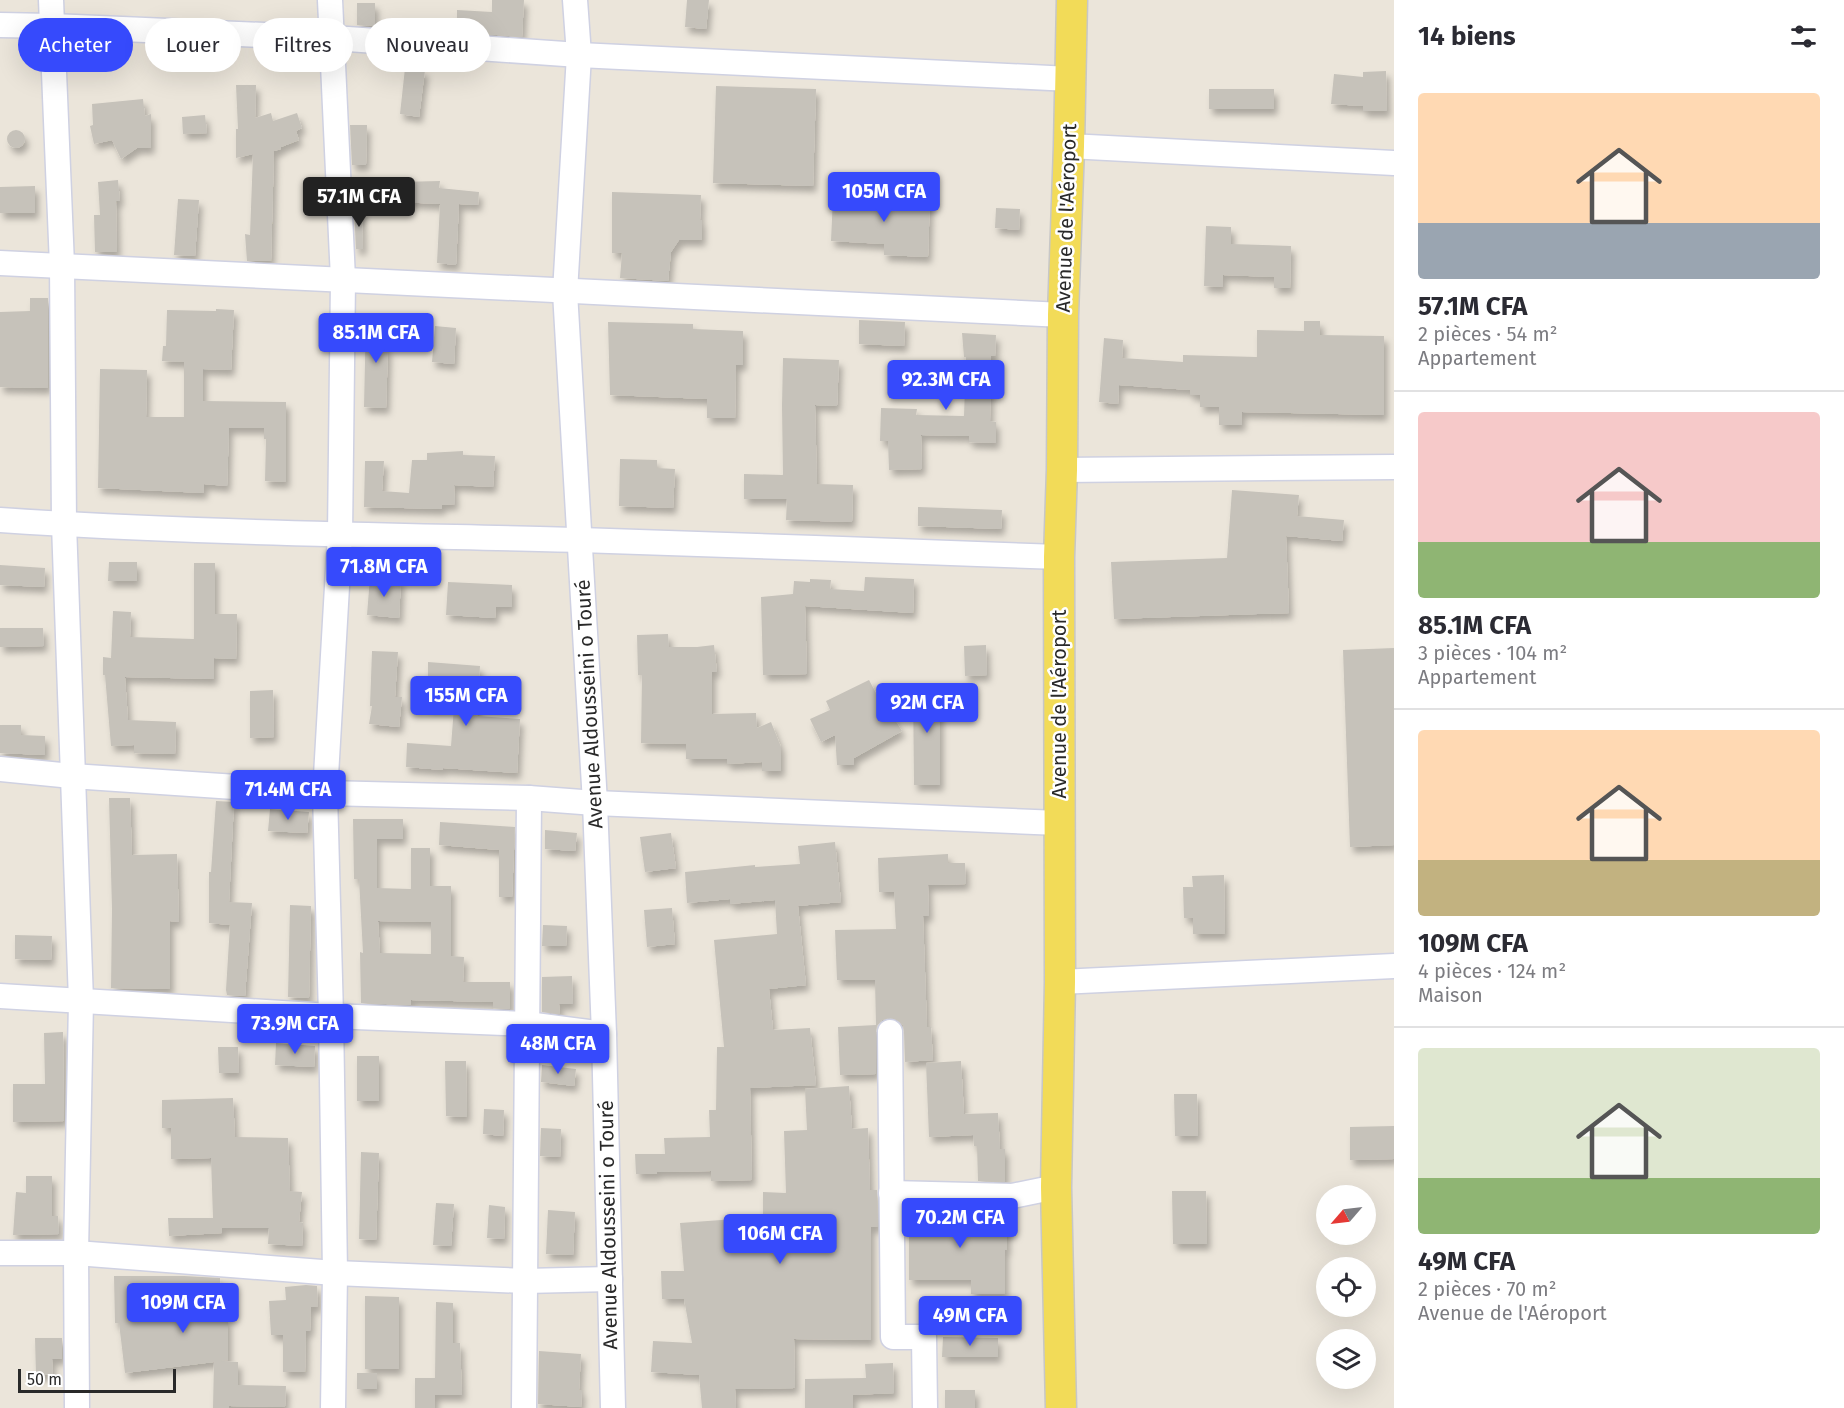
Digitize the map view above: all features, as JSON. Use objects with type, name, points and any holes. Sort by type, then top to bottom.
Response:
[{"type":"main road","name":"Avenue de l'Aéroport","points":[[1061,1408],[1056,1187],[1060,981],[1059,557],[1072,0]]},
{"type":"street","points":[[51,0],[52,18]]},
{"type":"street","points":[[330,0],[331,18]]},
{"type":"street","name":"Avenue Aldousseini o Touré","points":[[575,0],[579,55],[565,292],[595,803],[604,1034],[613,1408]]},
{"type":"street","points":[[0,25],[18,25]]},
{"type":"street","points":[[133,29],[253,35]]},
{"type":"street","points":[[353,39],[579,55],[1070,79]]},
{"type":"street","points":[[54,72],[62,265],[63,524],[81,1001],[76,1253],[77,1408]]},
{"type":"street","points":[[333,1408],[331,1016],[325,793],[340,535],[343,279],[334,72]]},
{"type":"street","points":[[1070,146],[1394,164]]},
{"type":"street","points":[[0,263],[1063,315]]},
{"type":"street","points":[[1062,470],[1394,467]]},
{"type":"street","points":[[0,519],[63,524],[340,535],[580,540],[1059,557]]},
{"type":"street","points":[[0,770],[325,793],[529,798],[595,803],[1059,823]]},
{"type":"street","points":[[524,1408],[529,798]]},
{"type":"street","points":[[1060,981],[1394,966]]},
{"type":"street","points":[[0,996],[331,1016],[527,1024],[604,1034]]},
{"type":"street","points":[[890,1032],[893,1337],[924,1337],[925,1408]]},
{"type":"street","points":[[891,1192],[1012,1196],[1056,1187]]},
{"type":"street","points":[[0,1253],[76,1253],[334,1273],[525,1281],[610,1279]]},
{"type":"building","points":[[492,0],[524,0],[522,37],[491,35],[491,18],[457,18],[457,10],[492,12]]},
{"type":"building","points":[[687,0],[709,0],[706,29],[685,27]]},
{"type":"building","points":[[357,3],[375,3],[375,18],[365,18],[365,25],[357,25]]},
{"type":"building","points":[[1386,71],[1387,111],[1363,111],[1363,106],[1331,104],[1334,74],[1363,77],[1363,72]]},
{"type":"building","points":[[405,72],[425,72],[419,117],[400,114]]},
{"type":"building","points":[[236,85],[256,85],[255,118],[271,113],[273,121],[297,113],[302,128],[296,131],[299,140],[274,151],[271,261],[247,261],[245,234],[250,235],[253,154],[236,158],[236,129],[238,129]]},
{"type":"building","points":[[716,86],[816,89],[813,186],[713,183]]},
{"type":"building","points":[[1209,89],[1274,89],[1274,109],[1209,109]]},
{"type":"building","points":[[143,99],[145,116],[151,114],[151,148],[137,148],[121,159],[112,140],[94,144],[90,126],[93,125],[92,104]]},
{"type":"building","points":[[205,115],[207,133],[183,134],[182,117]]},
{"type":"building","points":[[350,125],[367,125],[366,165],[352,165]]},
{"type":"building","points":[[16,130],[22,133],[25,139],[22,145],[16,148],[10,145],[7,139],[10,133]]},
{"type":"building","points":[[118,180],[120,201],[116,201],[117,252],[95,252],[94,215],[100,215],[98,182]]},
{"type":"building","points":[[440,181],[439,188],[479,192],[478,205],[459,204],[456,265],[437,263],[440,204],[399,202],[399,182]]},
{"type":"building","points":[[35,186],[35,213],[0,213],[0,187]]},
{"type":"building","points":[[612,192],[701,195],[702,240],[679,240],[671,252],[668,281],[620,278],[622,253],[612,253]]},
{"type":"building","points":[[880,195],[930,197],[928,257],[884,255],[884,244],[831,241],[833,197],[880,200]]},
{"type":"building","points":[[178,199],[199,200],[195,256],[174,255]]},
{"type":"building","points":[[354,208],[362,208],[363,249],[356,249]]},
{"type":"building","points":[[996,208],[1020,209],[1019,230],[995,228]]},
{"type":"building","points":[[1206,226],[1231,227],[1231,244],[1291,246],[1290,288],[1274,288],[1274,277],[1223,275],[1223,287],[1204,286]]},
{"type":"building","points":[[30,298],[48,298],[48,388],[0,387],[0,312],[30,311]]},
{"type":"building","points":[[216,309],[234,310],[231,370],[203,369],[203,401],[286,402],[286,482],[265,481],[264,428],[229,428],[227,486],[204,484],[204,493],[98,488],[100,369],[147,370],[146,417],[184,417],[184,362],[162,361],[163,346],[166,346],[167,310],[216,311]]},
{"type":"building","points":[[366,316],[384,316],[384,348],[388,348],[386,408],[364,407]]},
{"type":"building","points":[[859,320],[905,322],[904,346],[859,344]]},
{"type":"building","points":[[1304,321],[1320,321],[1320,335],[1384,336],[1384,415],[1242,412],[1242,425],[1219,425],[1219,407],[1200,407],[1200,395],[1190,395],[1190,390],[1119,385],[1118,404],[1099,402],[1104,338],[1123,340],[1122,358],[1183,362],[1183,355],[1257,357],[1257,330],[1304,331]]},
{"type":"building","points":[[608,322],[693,324],[693,329],[743,331],[743,365],[736,365],[735,418],[707,418],[707,399],[610,395]]},
{"type":"building","points":[[435,326],[456,328],[454,364],[432,362]]},
{"type":"building","points":[[962,333],[996,335],[995,356],[991,356],[990,421],[996,422],[996,443],[969,442],[969,436],[921,435],[922,469],[889,470],[888,441],[880,441],[881,408],[917,409],[916,415],[964,416],[966,357],[964,357]]},
{"type":"building","points":[[783,358],[839,360],[837,406],[815,405],[817,484],[853,485],[852,522],[786,520],[787,499],[744,499],[744,474],[783,475]]},
{"type":"building","points":[[463,451],[463,455],[495,456],[493,487],[454,485],[455,504],[442,505],[442,509],[364,507],[365,461],[384,461],[382,491],[409,493],[412,460],[427,460],[427,453]]},
{"type":"building","points":[[620,459],[657,460],[657,468],[675,469],[673,508],[619,506]]},
{"type":"building","points":[[1232,490],[1299,495],[1297,516],[1344,520],[1342,541],[1286,536],[1289,613],[1114,619],[1111,562],[1227,558]]},
{"type":"building","points":[[918,507],[1002,510],[1001,529],[918,526]]},
{"type":"building","points":[[109,562],[137,562],[137,581],[108,581]]},
{"type":"building","points":[[194,563],[215,563],[215,614],[237,614],[236,659],[214,658],[214,679],[125,677],[128,720],[176,722],[175,754],[134,753],[134,745],[111,746],[103,657],[111,658],[113,611],[131,612],[130,637],[194,639]]},
{"type":"building","points":[[0,565],[45,568],[44,587],[0,585]]},
{"type":"building","points":[[370,577],[401,580],[399,618],[367,615]]},
{"type":"building","points":[[865,577],[914,579],[913,613],[805,606],[807,674],[763,675],[761,597],[793,594],[794,581],[810,582],[810,579],[831,580],[830,589],[864,591]]},
{"type":"building","points":[[448,582],[512,585],[512,607],[496,607],[495,618],[446,615]]},
{"type":"building","points":[[0,628],[43,628],[44,646],[0,647]]},
{"type":"building","points":[[668,634],[669,647],[714,645],[717,672],[712,672],[712,714],[756,713],[757,728],[771,722],[781,747],[781,771],[762,771],[762,762],[727,764],[727,759],[686,759],[686,744],[641,743],[642,675],[638,675],[637,635]]},
{"type":"building","points":[[986,645],[987,675],[965,676],[964,646]]},
{"type":"building","points":[[1394,648],[1394,845],[1350,847],[1343,650]]},
{"type":"building","points":[[372,651],[398,652],[395,697],[402,697],[399,727],[369,724],[372,706],[370,706]]},
{"type":"building","points":[[428,662],[480,666],[477,716],[520,719],[517,773],[406,767],[407,743],[451,746],[454,707],[428,707]]},
{"type":"building","points":[[869,680],[884,708],[886,706],[902,731],[854,758],[854,765],[837,765],[835,735],[821,742],[810,719],[830,710],[826,701]]},
{"type":"building","points":[[913,684],[940,684],[940,785],[914,785]]},
{"type":"building","points":[[273,690],[274,737],[250,738],[250,691]]},
{"type":"building","points":[[0,725],[21,725],[21,735],[45,736],[45,755],[0,753]]},
{"type":"building","points":[[109,798],[130,798],[132,855],[177,854],[179,922],[170,921],[170,989],[111,988],[112,909]]},
{"type":"building","points":[[216,801],[234,802],[229,902],[252,903],[245,996],[227,995],[230,925],[209,923],[209,872],[211,872]]},
{"type":"building","points":[[270,809],[309,812],[307,833],[268,831]]},
{"type":"building","points":[[353,819],[403,819],[403,839],[377,839],[377,888],[411,889],[411,848],[430,848],[430,886],[451,886],[451,956],[464,957],[463,982],[510,982],[510,1009],[493,1008],[493,1002],[411,1000],[411,1005],[361,1003],[360,952],[363,953],[359,879],[354,879]],"holes":[[[378,921],[431,922],[431,954],[380,953]]]},
{"type":"building","points":[[440,822],[515,827],[512,897],[499,897],[499,850],[439,845]]},
{"type":"building","points":[[545,830],[577,833],[575,851],[545,849]]},
{"type":"building","points":[[671,833],[676,868],[645,872],[640,837]]},
{"type":"building","points":[[835,842],[841,902],[798,906],[806,985],[769,989],[773,1030],[810,1028],[816,1085],[750,1088],[752,1180],[711,1181],[711,1171],[636,1174],[635,1154],[665,1154],[664,1138],[710,1137],[709,1110],[716,1110],[717,1047],[724,1047],[714,940],[777,934],[775,900],[730,904],[730,899],[687,903],[685,872],[755,865],[755,867],[800,864],[798,846]]},
{"type":"building","points":[[948,854],[948,863],[965,863],[966,884],[928,885],[929,916],[923,916],[927,1027],[931,1027],[933,1060],[905,1062],[903,1025],[889,1018],[882,1020],[877,1026],[876,1074],[840,1075],[838,1027],[876,1025],[875,980],[837,980],[835,930],[896,929],[894,892],[879,892],[878,858]]},
{"type":"building","points":[[1224,875],[1225,934],[1193,934],[1193,918],[1184,918],[1183,887],[1193,887],[1192,876]]},
{"type":"building","points":[[290,905],[311,906],[309,998],[288,997]]},
{"type":"building","points":[[672,908],[675,944],[647,947],[644,910]]},
{"type":"building","points":[[543,925],[567,926],[566,946],[542,946]]},
{"type":"building","points":[[15,935],[52,936],[51,960],[15,959]]},
{"type":"building","points":[[572,976],[573,1004],[559,1004],[560,1014],[542,1012],[542,977]]},
{"type":"building","points":[[63,1032],[64,1121],[13,1122],[13,1084],[45,1084],[44,1033]]},
{"type":"building","points":[[276,1043],[315,1046],[314,1067],[275,1065]]},
{"type":"building","points":[[218,1047],[238,1047],[239,1073],[219,1073]]},
{"type":"building","points":[[357,1056],[379,1056],[379,1101],[357,1101]]},
{"type":"building","points":[[445,1061],[466,1061],[467,1117],[446,1116]]},
{"type":"building","points":[[961,1061],[964,1114],[998,1113],[1000,1149],[1005,1149],[1005,1182],[978,1181],[977,1146],[974,1146],[973,1135],[929,1137],[926,1063]]},
{"type":"building","points":[[542,1065],[576,1069],[574,1086],[541,1082]]},
{"type":"building","points":[[849,1086],[852,1129],[868,1128],[870,1190],[877,1190],[878,1227],[871,1227],[871,1340],[794,1339],[795,1388],[735,1389],[736,1408],[702,1408],[699,1375],[651,1372],[653,1341],[692,1343],[684,1299],[662,1299],[661,1271],[684,1271],[680,1223],[763,1217],[763,1192],[786,1193],[784,1131],[807,1130],[805,1089]]},
{"type":"building","points":[[1174,1094],[1197,1094],[1198,1136],[1175,1136]]},
{"type":"building","points":[[233,1098],[235,1137],[288,1138],[290,1191],[302,1192],[299,1222],[303,1223],[302,1246],[268,1244],[269,1228],[222,1228],[222,1233],[169,1236],[168,1218],[213,1218],[211,1158],[171,1159],[171,1128],[162,1128],[162,1100]]},
{"type":"building","points":[[484,1109],[504,1110],[503,1136],[483,1134]]},
{"type":"building","points":[[1394,1126],[1394,1159],[1350,1160],[1350,1127]]},
{"type":"building","points":[[541,1128],[561,1129],[560,1157],[540,1156]]},
{"type":"building","points":[[361,1152],[379,1153],[376,1240],[359,1239]]},
{"type":"building","points":[[26,1176],[52,1176],[52,1216],[58,1216],[59,1234],[13,1235],[16,1192],[26,1193]]},
{"type":"building","points":[[1172,1191],[1206,1191],[1207,1244],[1173,1244]]},
{"type":"building","points":[[436,1203],[454,1204],[451,1246],[433,1245]]},
{"type":"building","points":[[489,1205],[505,1207],[504,1239],[487,1238]]},
{"type":"building","points":[[934,1209],[984,1210],[984,1216],[1007,1216],[1005,1294],[971,1294],[971,1280],[909,1280],[909,1219],[934,1219]]},
{"type":"building","points":[[548,1210],[575,1212],[573,1255],[546,1254]]},
{"type":"building","points":[[114,1276],[220,1278],[221,1318],[228,1319],[228,1360],[221,1361],[238,1362],[238,1385],[286,1386],[285,1407],[213,1408],[214,1362],[125,1373],[119,1323],[115,1323]]},
{"type":"building","points":[[317,1286],[318,1307],[311,1307],[310,1331],[306,1331],[305,1372],[283,1372],[283,1335],[271,1335],[269,1301],[286,1300],[285,1287]]},
{"type":"building","points":[[365,1296],[399,1297],[399,1369],[365,1369]]},
{"type":"building","points":[[436,1302],[453,1303],[453,1343],[460,1343],[462,1395],[435,1395],[435,1408],[415,1408],[415,1378],[435,1378]]},
{"type":"building","points":[[943,1337],[998,1338],[998,1357],[942,1357]]},
{"type":"building","points":[[35,1338],[62,1338],[62,1359],[52,1359],[53,1375],[36,1375]]},
{"type":"building","points":[[539,1351],[581,1354],[579,1390],[582,1390],[581,1407],[538,1404]]},
{"type":"building","points":[[893,1363],[894,1393],[853,1395],[853,1408],[805,1408],[805,1379],[866,1378],[865,1364]]},
{"type":"building","points":[[357,1373],[377,1373],[377,1389],[357,1389]]},
{"type":"building","points":[[945,1390],[975,1390],[975,1408],[945,1408]]}]
